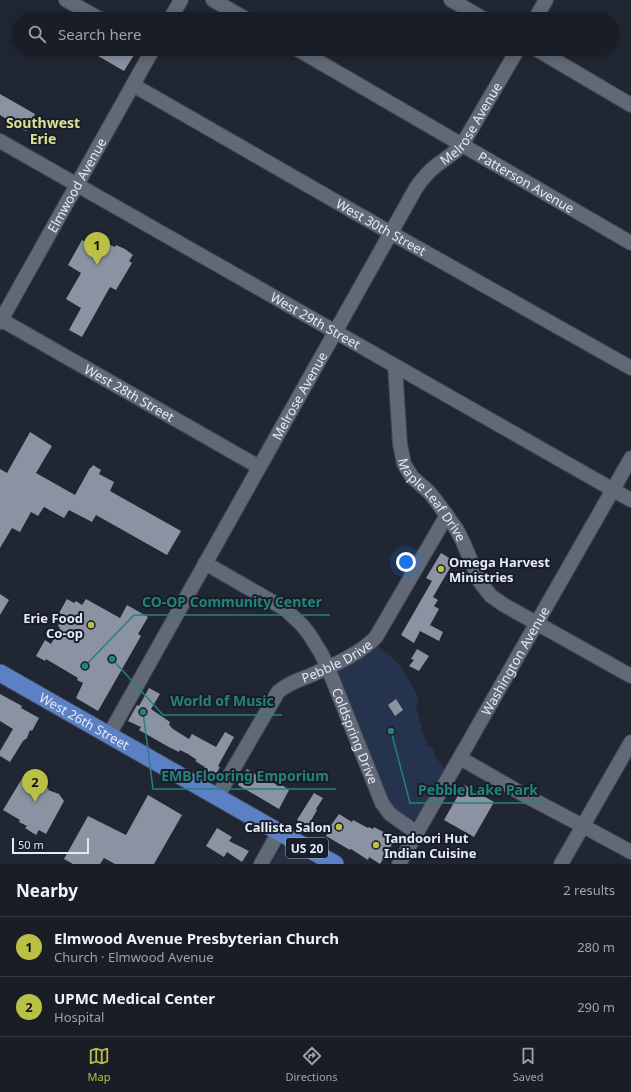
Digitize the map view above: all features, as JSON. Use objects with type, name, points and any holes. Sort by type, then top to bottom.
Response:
[{"type":"main road","name":"West 26th Street","points":[[0,673],[335,864]]},
{"type":"street","points":[[66,0],[87,12]]},
{"type":"street","points":[[174,12],[181,0]]},
{"type":"street","points":[[213,0],[234,12]]},
{"type":"street","points":[[451,0],[472,12]]},
{"type":"street","points":[[539,12],[546,0]]},
{"type":"street","name":"Elmwood Avenue","points":[[0,320],[149,56]]},
{"type":"street","name":"Patterson Avenue","points":[[309,56],[631,243]]},
{"type":"street","name":"Melrose Avenue","points":[[109,735],[420,181],[431,169],[454,153],[462,145],[514,56]]},
{"type":"street","points":[[548,56],[631,105]]},
{"type":"street","name":"West 30th Street","points":[[133,86],[631,368]]},
{"type":"street","name":"West 29th Street","points":[[0,141],[631,500]]},
{"type":"street","name":"West 28th Street","points":[[0,320],[259,467]]},
{"type":"street","name":"Maple Leaf Drive","points":[[395,366],[400,444],[404,464],[410,474],[429,492],[447,515],[460,536],[480,582],[484,587],[500,603],[537,623]]},
{"type":"street","name":"Washington Avenue","points":[[399,864],[631,458]]},
{"type":"street","name":"Pebble Drive","points":[[217,797],[278,692],[288,684],[328,668],[360,650],[376,637],[447,515]]},
{"type":"street","name":"Coldspring Drive","points":[[205,563],[285,609],[302,624],[321,653],[328,668],[382,803],[390,814],[417,833]]},
{"type":"street","points":[[537,623],[631,676]]},
{"type":"street","points":[[561,864],[631,742]]},
{"type":"street","points":[[460,758],[526,796],[631,852]]},
{"type":"street","points":[[261,864],[279,832]]},
{"type":"shaded area","points":[[376,644],[400,665],[419,698],[416,707],[423,733],[428,746],[433,748],[435,755],[443,768],[443,771],[417,818],[412,821],[408,820],[391,805],[384,792],[336,671]]},
{"type":"shaded area","points":[[282,846],[288,848],[314,864],[272,864]]},
{"type":"building","points":[[98,56],[133,56],[124,71]]},
{"type":"building","points":[[0,94],[35,114],[26,131],[0,115]]},
{"type":"building","points":[[82,240],[90,244],[88,248],[103,257],[110,245],[115,247],[116,245],[133,255],[129,261],[132,263],[116,290],[110,287],[82,337],[69,330],[81,308],[66,299],[81,273],[68,265]]},
{"type":"building","points":[[30,432],[52,446],[36,473],[75,495],[93,465],[101,470],[99,474],[114,482],[110,491],[181,531],[167,555],[96,515],[92,522],[69,510],[64,518],[44,507],[38,516],[31,512],[20,532],[12,528],[0,548],[0,469],[7,473]]},
{"type":"building","points":[[441,553],[454,561],[433,597],[438,600],[434,606],[439,609],[430,625],[443,632],[439,641],[420,631],[414,643],[401,635],[432,581],[426,578]]},
{"type":"building","points":[[0,594],[9,600],[0,615]]},
{"type":"building","points":[[67,599],[74,603],[76,601],[82,605],[86,599],[120,618],[127,605],[148,617],[138,634],[141,636],[98,711],[76,698],[83,683],[77,680],[78,678],[46,659],[45,661],[36,656],[45,640],[51,644],[60,628],[58,626],[64,615],[59,613]]},
{"type":"building","points":[[417,649],[429,656],[419,671],[409,666],[414,660],[411,659]]},
{"type":"building","points":[[149,688],[160,694],[151,709],[170,722],[169,725],[173,729],[189,739],[192,734],[216,747],[225,732],[234,737],[218,766],[220,767],[215,776],[204,769],[205,767],[195,761],[197,760],[188,754],[180,750],[179,752],[167,746],[139,730],[141,727],[128,721],[137,705],[139,706]]},
{"type":"building","points":[[0,694],[22,706],[21,708],[39,718],[32,731],[30,730],[27,738],[23,741],[10,762],[0,756],[0,751],[13,729],[0,721]]},
{"type":"building","points":[[396,699],[403,710],[395,716],[388,705]]},
{"type":"building","points":[[247,769],[258,776],[260,773],[278,786],[279,783],[289,790],[279,809],[238,785]]},
{"type":"building","points":[[23,777],[39,786],[40,784],[49,789],[48,790],[59,794],[64,801],[46,834],[39,830],[36,835],[25,828],[27,826],[19,822],[20,820],[3,810]]},
{"type":"building","points":[[464,785],[494,802],[474,837],[444,820]]},
{"type":"building","points":[[314,793],[323,798],[308,826],[297,820]]},
{"type":"building","points":[[148,795],[182,815],[154,864],[115,864],[104,858],[100,864],[73,864],[64,859],[88,816],[126,835]]},
{"type":"building","points":[[339,814],[352,822],[353,820],[368,828],[373,829],[374,827],[391,836],[389,838],[394,841],[380,864],[369,857],[368,860],[326,836],[331,828],[329,828]]},
{"type":"building","points":[[217,828],[232,837],[229,841],[249,851],[242,862],[227,852],[224,857],[206,846]]},
{"type":"place","name":"Elmwood Avenue Presbyterian Church","points":[[97,265]]},
{"type":"place","name":"Omega Harvest Ministries","points":[[441,569]]},
{"type":"place","name":"Erie Food Co-op","points":[[91,625]]},
{"type":"place","name":"World of Music","points":[[112,659]]},
{"type":"place","name":"CO-OP Community Center","points":[[85,666]]},
{"type":"place","name":"EMB Flooring Emporium","points":[[143,712]]},
{"type":"place","name":"Pebble Lake Park","points":[[391,731]]},
{"type":"place","name":"UPMC Medical Center","points":[[35,802]]},
{"type":"place","name":"Callista Salon","points":[[339,827]]},
{"type":"place","name":"Tandoori Hut Indian Cuisine","points":[[376,845]]},
{"type":"district","name":"Southwest Erie","points":[[43,130]]}]
